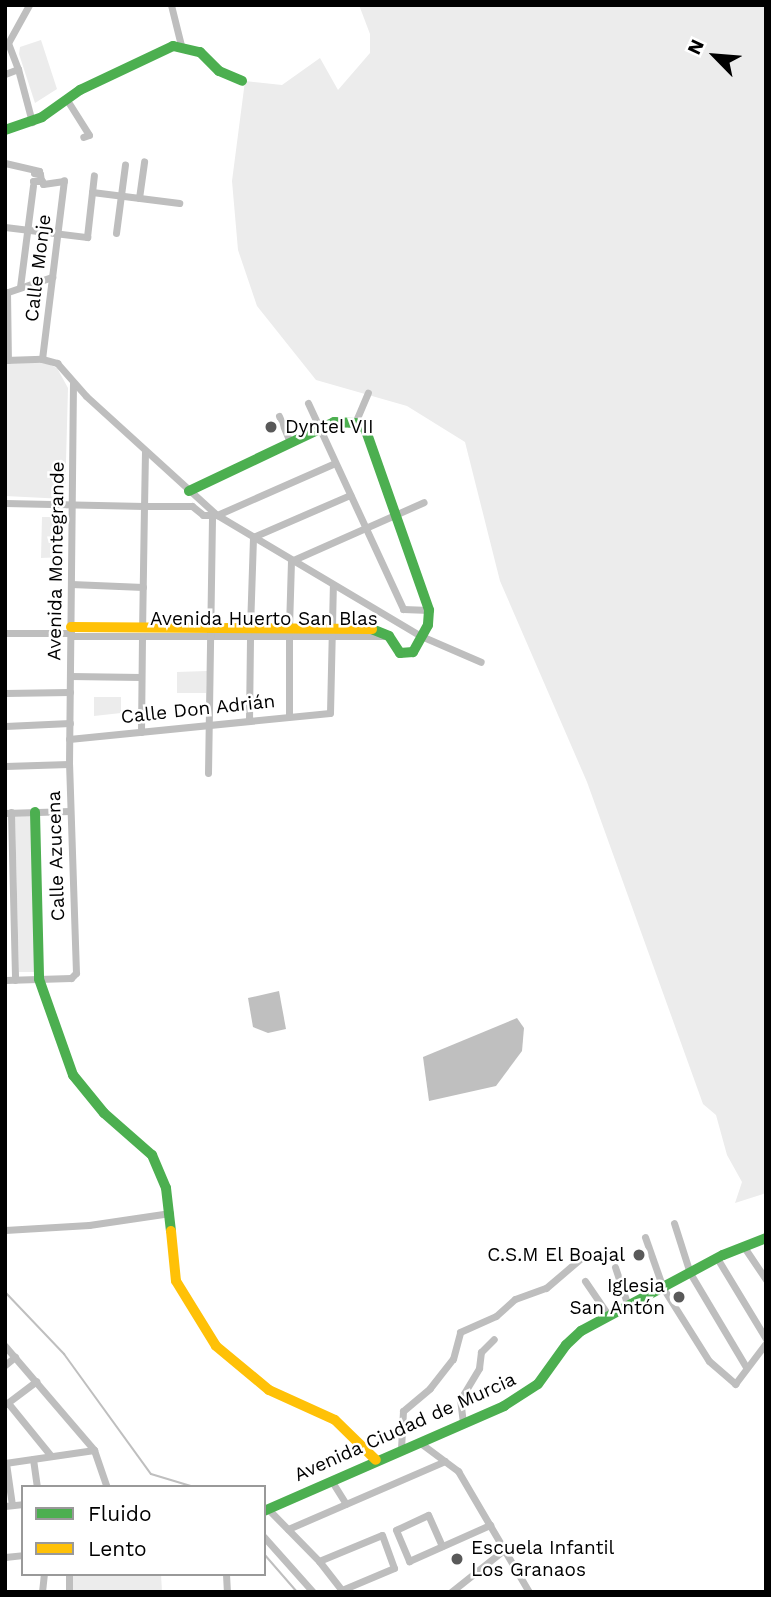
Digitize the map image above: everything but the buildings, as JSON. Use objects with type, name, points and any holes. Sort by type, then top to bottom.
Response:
[{"type":"street","points":[[29,5],[7,43],[19,69],[32,122]]},
{"type":"street","points":[[171,5],[181,46]]},
{"type":"street","points":[[5,130],[32,122],[80,90],[157,52],[181,46],[200,52],[219,71],[242,81]]},
{"type":"street","points":[[5,74],[19,69]]},
{"type":"street","points":[[67,100],[89,135],[83,137]]},
{"type":"street","points":[[139,198],[144,161]]},
{"type":"street","name":"Calle Monje","points":[[5,163],[39,171],[34,173],[40,174],[41,180],[33,181],[42,181],[43,184],[64,181],[42,359]]},
{"type":"street","points":[[116,233],[125,165]]},
{"type":"street","points":[[5,228],[87,237],[94,175]]},
{"type":"street","points":[[20,287],[33,186]]},
{"type":"street","points":[[92,192],[179,203]]},
{"type":"street","points":[[52,277],[6,292],[7,360],[42,359],[59,365],[73,383],[215,515],[421,636],[481,662]]},
{"type":"street","name":"Avenida Montegrande","points":[[69,739],[73,383]]},
{"type":"street","points":[[355,423],[368,393]]},
{"type":"street","points":[[308,403],[402,609],[429,610]]},
{"type":"street","points":[[279,416],[290,442]]},
{"type":"street","points":[[189,491],[334,422],[355,423],[370,435],[429,610],[428,625],[421,636]]},
{"type":"street","points":[[141,732],[145,450]]},
{"type":"street","points":[[5,503],[192,506],[197,513],[215,515],[335,463]]},
{"type":"street","points":[[253,537],[351,495]]},
{"type":"street","points":[[291,561],[424,502]]},
{"type":"street","points":[[208,773],[215,515]]},
{"type":"street","points":[[249,721],[253,537]]},
{"type":"street","points":[[289,716],[291,561]]},
{"type":"street","points":[[71,584],[143,587]]},
{"type":"street","points":[[331,633],[333,585]]},
{"type":"street","name":"Avenida Huerto San Blas","points":[[5,633],[331,633],[376,629],[389,636],[400,653],[413,652],[421,636]]},
{"type":"street","name":"Calle Don Adrián","points":[[69,739],[330,713],[331,633]]},
{"type":"street","points":[[70,676],[141,677]]},
{"type":"street","points":[[5,693],[70,692]]},
{"type":"street","points":[[5,726],[70,723]]},
{"type":"street","name":"Calle Azucena","points":[[39,979],[71,978],[76,973],[69,739]]},
{"type":"street","points":[[5,766],[69,764]]},
{"type":"street","points":[[15,980],[8,812],[70,811]]},
{"type":"street","points":[[36,812],[39,979],[74,1075],[104,1112],[152,1155],[166,1188],[170,1213],[170,1251],[176,1281],[216,1346],[269,1390],[335,1420],[376,1460]]},
{"type":"street","points":[[5,980],[39,979]]},
{"type":"street","points":[[5,1230],[89,1225],[170,1213]]},
{"type":"street","points":[[674,1223],[690,1273],[746,1367]]},
{"type":"street","points":[[645,1237],[663,1289],[709,1361],[735,1384],[766,1341],[717,1258]]},
{"type":"street","name":"Avenida Ciudad de Murcia","points":[[266,1510],[417,1441],[504,1406],[534,1388],[575,1335],[717,1258],[765,1239]]},
{"type":"street","points":[[744,1247],[766,1280]]},
{"type":"street","points":[[401,1449],[403,1411],[430,1388],[453,1359],[460,1332],[496,1316],[514,1299],[546,1288],[580,1259]]},
{"type":"street","points":[[615,1267],[628,1306]]},
{"type":"street","points":[[585,1281],[609,1316]]},
{"type":"street","points":[[463,1423],[460,1400],[479,1368],[481,1352],[494,1339]]},
{"type":"street","points":[[5,1346],[94,1450],[106,1485]]},
{"type":"street","points":[[5,1365],[15,1357]]},
{"type":"street","points":[[36,1381],[6,1404],[51,1456]]},
{"type":"street","points":[[417,1441],[446,1461],[469,1487],[528,1592]]},
{"type":"street","points":[[8,1506],[6,1463],[94,1450]]},
{"type":"street","points":[[33,1459],[37,1485]]},
{"type":"street","points":[[288,1530],[446,1461]]},
{"type":"street","points":[[331,1480],[346,1504]]},
{"type":"street","points":[[266,1510],[319,1561],[343,1591],[394,1568],[382,1535],[319,1561]]},
{"type":"street","points":[[442,1546],[428,1515],[396,1530],[409,1561],[490,1525]]},
{"type":"street","points":[[266,1539],[313,1592]]},
{"type":"street","points":[[451,1592],[505,1549]]},
{"type":"shaded area","points":[[359,5],[766,5],[766,1193],[735,1203],[742,1182],[727,1155],[716,1115],[703,1104],[587,782],[500,581],[465,442],[407,406],[316,380],[257,306],[238,250],[232,181],[245,81],[282,85],[320,58],[338,90],[370,53],[370,34]]},
{"type":"shaded area","points":[[41,40],[57,89],[35,103],[19,54],[20,47]]},
{"type":"shaded area","points":[[46,363],[57,368],[68,388],[65,499],[5,496],[5,364]]},
{"type":"shaded area","points":[[42,517],[62,517],[63,557],[41,558]]},
{"type":"shaded area","points":[[207,671],[206,693],[177,693],[177,672]]},
{"type":"shaded area","points":[[94,697],[121,697],[121,713],[94,716]]},
{"type":"shaded area","points":[[34,813],[37,972],[19,972],[15,814]]},
{"type":"shaded area","points":[[279,991],[286,1029],[268,1033],[253,1027],[248,998]]},
{"type":"shaded area","points":[[517,1018],[524,1028],[522,1051],[496,1086],[429,1101],[423,1057]]},
{"type":"shaded area","points":[[71,1576],[161,1576],[162,1592],[71,1592]]},
{"type":"waterway","points":[[5,1292],[64,1354],[151,1474],[187,1485]]},
{"type":"waterway","points":[[266,1556],[297,1592]]},
{"type":"traffic: fast","points":[[5,130],[42,117],[80,90],[173,46],[200,52],[219,71],[242,81]]},
{"type":"traffic: fast","points":[[189,491],[334,422],[355,423],[365,428],[429,610],[428,625],[413,652],[400,653],[389,636],[372,629]]},
{"type":"traffic: fast","points":[[35,812],[39,979],[73,1075],[104,1113],[152,1155],[166,1188],[171,1231]]},
{"type":"traffic: fast","points":[[266,1510],[504,1406],[538,1384],[566,1345],[581,1331],[723,1255],[766,1238]]},
{"type":"traffic: slow","points":[[71,627],[372,629]]},
{"type":"traffic: slow","points":[[171,1231],[176,1281],[216,1346],[269,1390],[335,1420],[376,1460]]},
{"type":"place","name":"Dyntel VII","points":[[271,427]]},
{"type":"place","name":"C.S.M El Boajal","points":[[639,1255]]},
{"type":"place","name":"Iglesia San Antón","points":[[679,1297]]},
{"type":"place","name":"Escuela Infantil Los Granaos","points":[[457,1559]]}]
